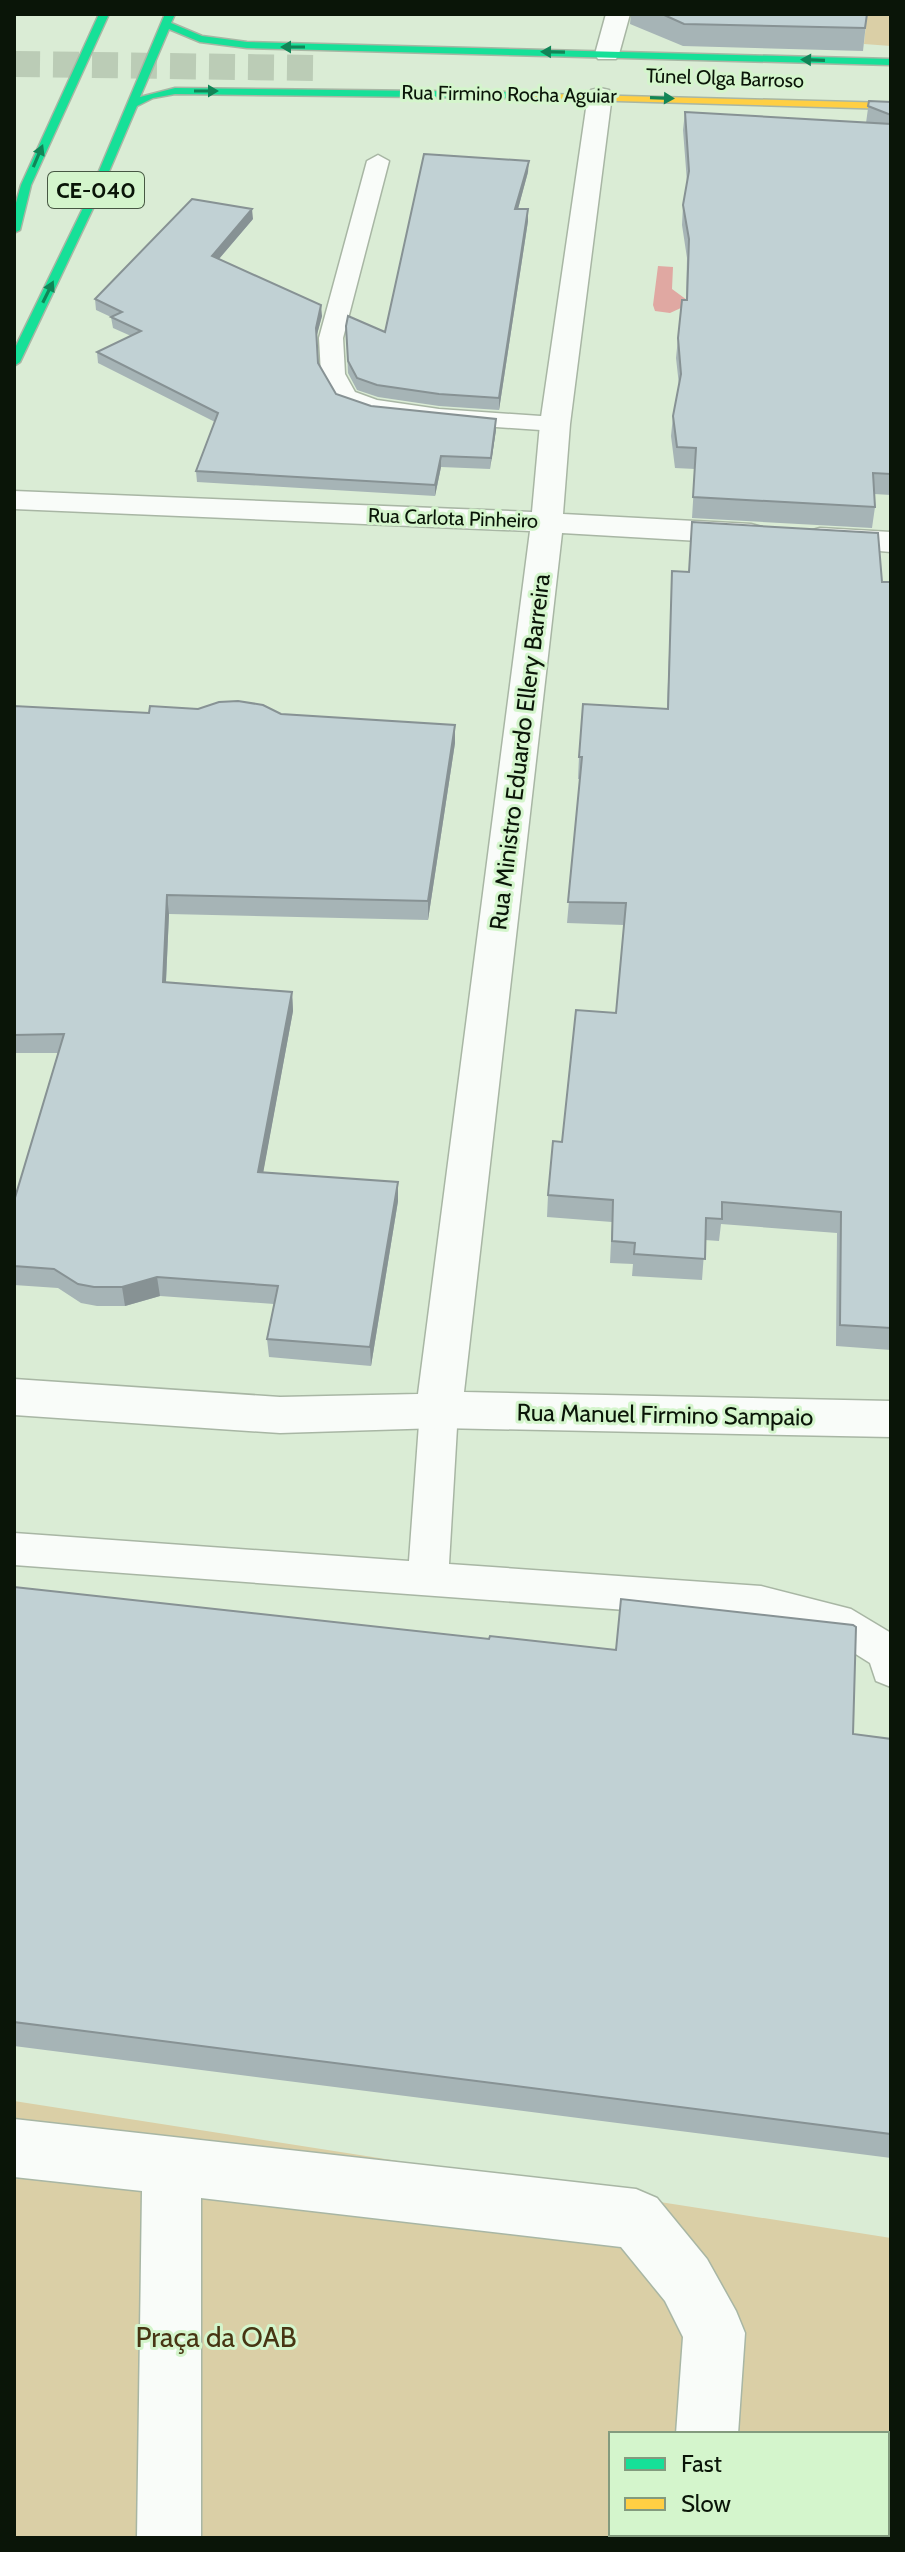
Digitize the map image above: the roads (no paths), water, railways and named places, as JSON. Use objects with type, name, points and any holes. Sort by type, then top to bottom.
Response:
[{"type":"main road","points":[[14,230],[26,185],[104,14]]},
{"type":"main road","name":"Rua Firmino Rocha Aguiar","points":[[168,19],[200,39],[247,45],[891,62]]},
{"type":"main road","name":"CE-040","points":[[14,362],[91,202],[168,19]]},
{"type":"main road","points":[[530,71],[596,84]]},
{"type":"main road","name":"Rua Firmino Rocha Aguiar","points":[[130,105],[150,96],[175,91],[596,84],[891,106]]},
{"type":"street","points":[[607,54],[618,14]]},
{"type":"street","name":"Rua Ministro Eduardo Ellery Barreira","points":[[439,1410],[544,555],[555,424],[596,84]]},
{"type":"street","name":"Rua Carlota Pinheiro","points":[[14,500],[545,522],[891,542]]},
{"type":"street","name":"Rua Manuel Firmino Sampaio","points":[[14,1397],[280,1417],[378,1416],[439,1410],[891,1419]]},
{"type":"street","points":[[14,2148],[636,2219],[686,2280],[714,2333],[707,2432]]},
{"type":"street","points":[[169,2538],[172,2166]]},
{"type":"lane","points":[[378,161],[331,338],[333,374],[346,397],[372,407],[439,416],[555,424]]},
{"type":"lane","points":[[428,1578],[439,1410]]},
{"type":"lane","points":[[14,1549],[761,1603],[837,1621],[890,1654],[891,1669]]},
{"type":"tunnel","points":[[14,64],[319,68]]},
{"type":"park label","name":"Praça da OAB","points":[[216,2337]]}]
